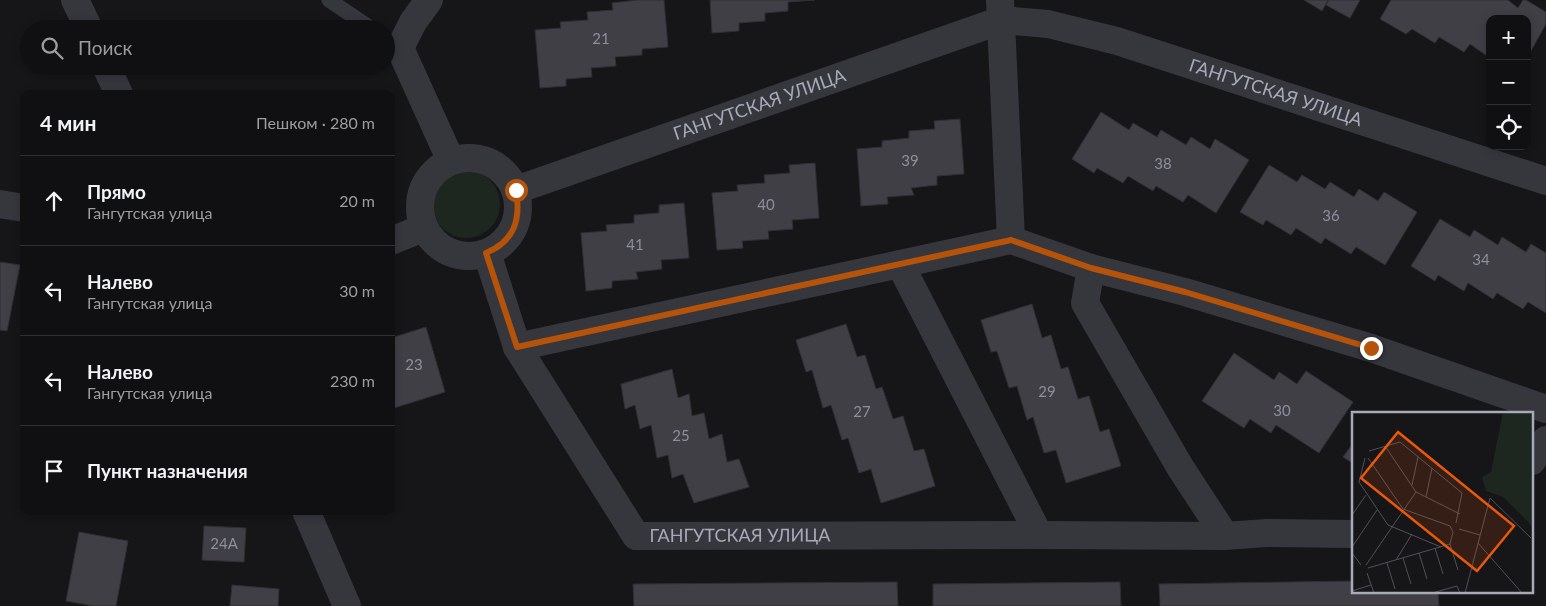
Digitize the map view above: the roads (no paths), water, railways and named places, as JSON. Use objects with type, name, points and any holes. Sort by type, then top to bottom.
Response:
[{"type":"street","points":[[75,0],[85,20]]},
{"type":"street","points":[[395,41],[413,22],[429,0]]},
{"type":"street","points":[[1001,10],[1011,240]]},
{"type":"street","name":"ГАНГУТСКАЯ УЛИЦА","points":[[516,190],[1001,10],[1116,41],[1546,181]]},
{"type":"street","points":[[395,47],[451,161]]},
{"type":"street","points":[[110,75],[117,90]]},
{"type":"street","points":[[466,158],[481,159],[496,165],[508,176],[516,190],[519,207],[516,224],[508,238],[495,250],[479,256],[462,257],[446,252],[432,242],[423,228],[419,211],[420,195],[427,181],[437,169],[451,161],[466,158]]},
{"type":"street","points":[[0,204],[20,207]]},
{"type":"street","points":[[395,239],[423,228]]},
{"type":"street","points":[[517,347],[1011,240],[1091,268],[1185,292],[1371,348],[1546,408]]},
{"type":"street","name":"ГАНГУТСКАЯ УЛИЦА","points":[[486,253],[517,347],[636,536],[1039,534],[1225,536],[1267,533],[1352,534]]},
{"type":"street","points":[[900,264],[1039,534]]},
{"type":"street","points":[[1091,268],[1085,303],[1180,467],[1225,536]]},
{"type":"street","points":[[1534,458],[1546,440]]},
{"type":"street","points":[[308,515],[347,606]]},
{"type":"lane","points":[[329,0],[359,20]]}]
